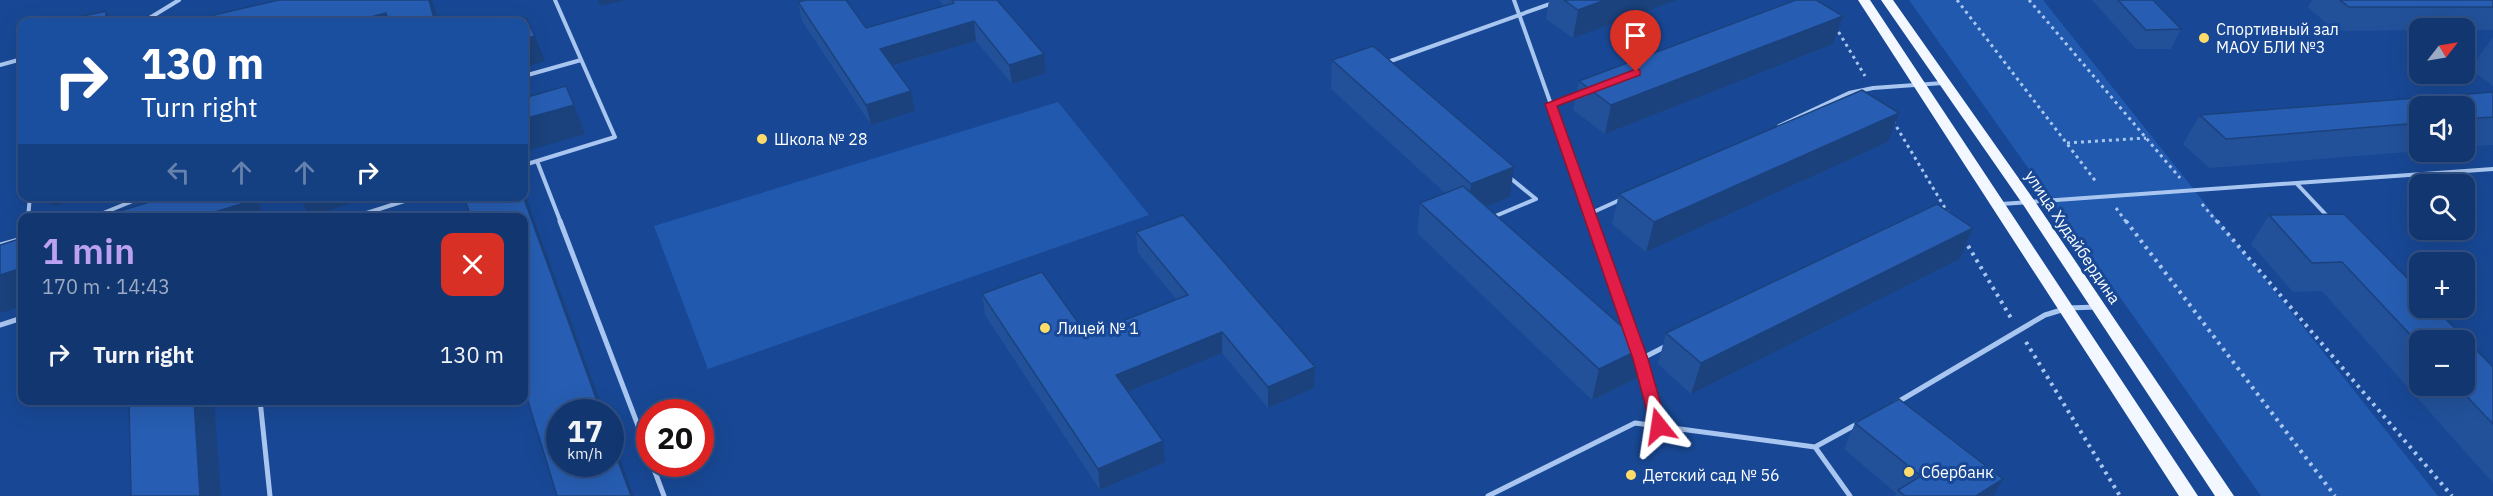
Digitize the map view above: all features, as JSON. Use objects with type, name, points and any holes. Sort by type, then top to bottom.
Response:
[{"type":"main road","points":[[1864,0],[2068,308],[2189,496]]},
{"type":"main road","name":"улица Худайбердина","points":[[1887,0],[2029,203],[2225,496]]},
{"type":"lane","points":[[150,18],[179,0]]},
{"type":"lane","points":[[528,164],[615,137],[555,0]]},
{"type":"lane","points":[[1514,0],[1641,359],[1659,426]]},
{"type":"lane","points":[[1387,73],[1378,66],[1561,0]]},
{"type":"lane","points":[[0,65],[18,60]]},
{"type":"lane","points":[[528,75],[581,60]]},
{"type":"lane","points":[[1774,128],[1850,93],[1872,88],[1946,83]]},
{"type":"lane","points":[[1551,104],[1584,92]]},
{"type":"lane","points":[[537,161],[636,420]]},
{"type":"lane","points":[[1999,204],[2493,169]]},
{"type":"lane","points":[[1486,220],[1536,199],[1501,170]]},
{"type":"lane","points":[[2296,184],[2337,225]]},
{"type":"lane","points":[[1589,214],[1633,194]]},
{"type":"lane","points":[[103,213],[133,201]]},
{"type":"lane","points":[[367,213],[404,201]]},
{"type":"lane","points":[[0,245],[18,240]]},
{"type":"lane","points":[[1886,409],[2045,315],[2068,308],[2099,307]]},
{"type":"lane","points":[[0,325],[18,319]]},
{"type":"lane","points":[[1641,359],[1672,343]]},
{"type":"lane","points":[[1632,351],[1641,359]]},
{"type":"lane","points":[[1896,403],[1904,410]]},
{"type":"lane","points":[[261,405],[270,496]]},
{"type":"lane","points":[[1488,496],[1635,423],[1815,447],[1866,420]]},
{"type":"lane","points":[[1815,447],[1850,496]]},
{"type":"lane","points":[[657,477],[664,496]]},
{"type":"path","points":[[1957,0],[2335,496]]},
{"type":"path","points":[[2029,0],[2452,496]]},
{"type":"path","points":[[1830,18],[1872,88]]},
{"type":"path","points":[[1890,117],[1953,221]]},
{"type":"path","points":[[2066,143],[2146,138]]},
{"type":"path","points":[[1937,212],[1947,212]]},
{"type":"path","points":[[1959,231],[2120,496]]},
{"type":"shaded area","points":[[1909,0],[2043,0],[2438,496],[2261,496]]},
{"type":"shaded area","points":[[1058,102],[1149,215],[708,369],[654,226]]},
{"type":"building","points":[[279,0],[429,0],[434,18],[388,18],[386,13],[367,18],[214,18],[214,15]]},
{"type":"building","points":[[846,0],[866,28],[954,3],[952,0],[997,0],[1044,54],[1009,65],[974,21],[880,49],[911,91],[866,105],[798,2]]},
{"type":"building","points":[[1564,0],[1605,0],[1578,10]]},
{"type":"building","points":[[1796,0],[1816,0],[1843,16],[1611,105],[1579,81]]},
{"type":"building","points":[[2118,0],[2153,0],[2181,29],[2146,30]]},
{"type":"building","points":[[2340,0],[2493,0],[2493,7],[2349,7]]},
{"type":"building","points":[[106,11],[106,18],[75,18]]},
{"type":"building","points":[[528,22],[535,36],[528,38]]},
{"type":"building","points":[[1373,46],[1514,167],[1471,184],[1332,60]]},
{"type":"building","points":[[566,86],[574,105],[528,118],[528,97]]},
{"type":"building","points":[[1862,90],[1899,113],[1654,222],[1619,194]]},
{"type":"building","points":[[2493,92],[2493,117],[2475,118],[2475,96],[2442,96]]},
{"type":"building","points":[[2409,99],[2409,124],[2226,139],[2200,115]]},
{"type":"building","points":[[1463,186],[1645,347],[1599,369],[1420,203]]},
{"type":"building","points":[[153,201],[244,201],[244,203],[212,213],[113,213]]},
{"type":"building","points":[[466,201],[525,201],[596,399],[546,399],[546,460],[528,401],[528,213],[469,213]]},
{"type":"building","points":[[1937,204],[1973,228],[1701,363],[1666,333]]},
{"type":"building","points":[[2344,214],[2409,280],[2409,318],[2445,318],[2457,330],[2409,330],[2409,333],[2342,262],[2312,263],[2269,215]]},
{"type":"building","points":[[1183,215],[1315,367],[1268,387],[1222,332],[1116,375],[1163,441],[1098,469],[982,294],[1042,272],[1087,335],[1188,295],[1136,232]]},
{"type":"building","points":[[18,239],[18,269],[0,275],[0,245]]},
{"type":"building","points":[[2475,349],[2493,367],[2493,424],[2466,396],[2475,396]]},
{"type":"building","points":[[1899,399],[2003,479],[1976,496],[1905,496],[1898,490],[1921,476],[1855,423]]},
{"type":"building","points":[[129,405],[194,405],[200,496],[131,496]]},
{"type":"building","points":[[551,477],[624,477],[631,496],[557,496]]},
{"type":"place","name":"Спортивный зал МАОУ БЛИ №3","points":[[2204,38]]},
{"type":"place","name":"Школа № 28","points":[[762,139]]},
{"type":"place","name":"Лицей № 1","points":[[1045,328]]},
{"type":"place","name":"Сбербанк","points":[[1909,472]]},
{"type":"place","name":"Детский сад № 56","points":[[1631,475]]},
{"type":"route","points":[[1636,72],[1551,104],[1641,359],[1659,426]]}]
